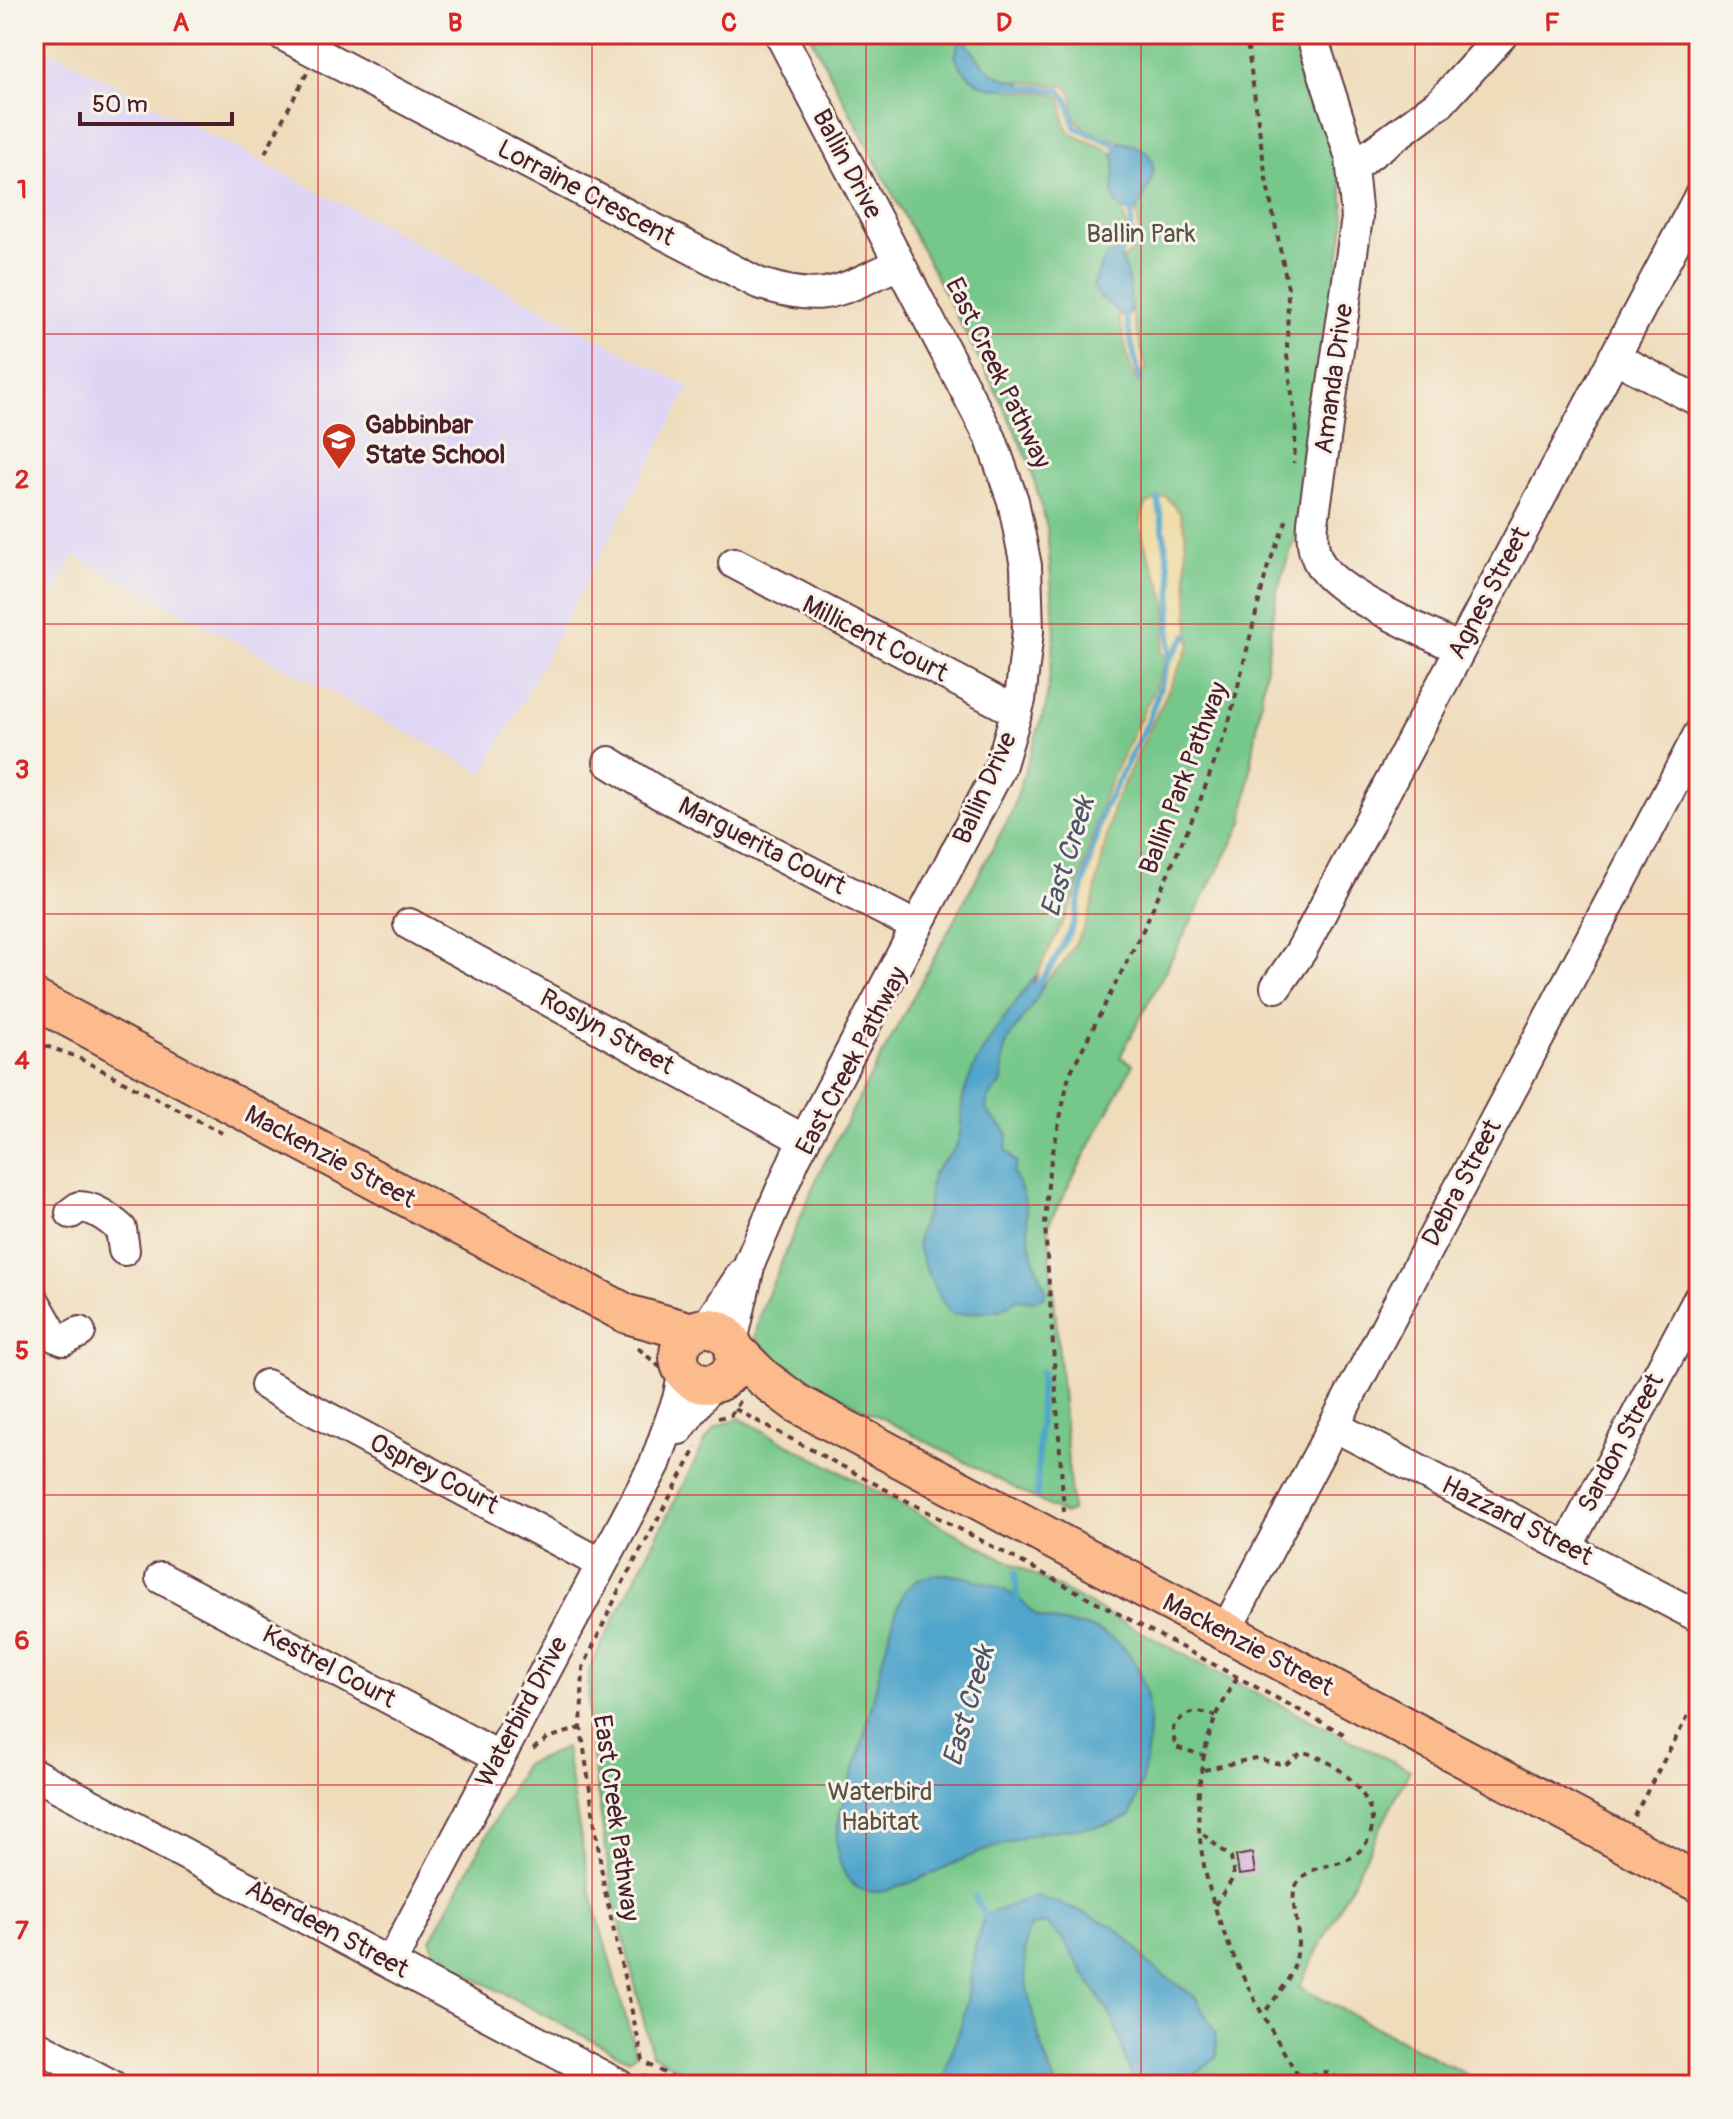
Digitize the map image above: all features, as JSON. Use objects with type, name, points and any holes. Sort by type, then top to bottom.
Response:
[{"type":"main road","name":"Mackenzie Street","points":[[34,999],[627,1314],[715,1364],[763,1378],[798,1404],[1699,1883]]},
{"type":"street","name":"Lorraine Crescent","points":[[281,34],[758,283],[793,295],[819,297],[899,264]]},
{"type":"street","name":"Ballin Drive","points":[[715,1364],[750,1262],[804,1140],[985,800],[1017,712],[1026,665],[1028,599],[1013,501],[991,439],[780,34]]},
{"type":"street","name":"Amanda Drive","points":[[1311,34],[1353,167],[1357,218],[1313,522],[1313,544],[1320,564],[1341,587],[1459,649]]},
{"type":"street","points":[[1353,167],[1413,126],[1441,102],[1503,34]]},
{"type":"street","name":"Agnes Street","points":[[1276,987],[1301,951],[1699,197]]},
{"type":"street","points":[[1614,357],[1699,401]]},
{"type":"street","name":"Millicent Court","points":[[734,563],[1017,712]]},
{"type":"street","name":"Debra Street","points":[[1225,1632],[1699,734]]},
{"type":"street","name":"Marguerita Court","points":[[609,762],[660,794],[917,927]]},
{"type":"street","name":"Roslyn Street","points":[[409,924],[804,1140]]},
{"type":"street","points":[[71,1213],[79,1207],[86,1207],[110,1220],[121,1229],[124,1250]]},
{"type":"street","name":"Sardon Street","points":[[1567,1547],[1699,1298]]},
{"type":"street","points":[[34,1301],[54,1336],[64,1340],[80,1332]]},
{"type":"street","name":"Waterbird Drive","points":[[391,1962],[655,1464],[715,1364]]},
{"type":"street","name":"Osprey Court","points":[[266,1385],[602,1564]]},
{"type":"street","name":"Hazzard Street","points":[[1334,1426],[1699,1617]]},
{"type":"street","name":"Kestrel Court","points":[[161,1578],[498,1756]]},
{"type":"street","name":"Aberdeen Street","points":[[34,1774],[619,2085]]},
{"type":"street","points":[[34,2044],[111,2085]]},
{"type":"path","points":[[1246,34],[1268,193],[1288,288],[1287,355],[1296,425],[1294,465]]},
{"type":"path","points":[[265,153],[318,53]]},
{"type":"path","name":"Ballin Park Pathway","points":[[1061,1522],[1065,1506],[1045,1225],[1049,1171],[1069,1075],[1143,930],[1198,806],[1228,726],[1267,569],[1289,515]]},
{"type":"path","points":[[709,1424],[716,1418],[731,1415],[715,1364]]},
{"type":"path","points":[[715,1364],[1238,1678],[1344,1734]]},
{"type":"path","name":"East Creek Pathway","points":[[643,2061],[604,1887],[581,1728],[583,1668],[621,1586],[702,1438]]},
{"type":"path","points":[[1238,1678],[1216,1716],[1204,1770],[1202,1833],[1213,1908],[1231,1954],[1304,2085]]},
{"type":"path","points":[[1620,1842],[1699,1695]]},
{"type":"path","points":[[1206,1756],[1175,1747],[1173,1728],[1188,1713],[1216,1716]]},
{"type":"path","points":[[530,1751],[548,1738],[581,1728]]},
{"type":"path","points":[[1204,1770],[1255,1758],[1285,1765],[1302,1752],[1313,1754],[1353,1780],[1364,1794],[1372,1818],[1369,1839],[1356,1855],[1304,1873],[1298,1881],[1293,1893],[1300,1954],[1292,1975],[1264,2013]]},
{"type":"path","points":[[1202,1833],[1231,1858],[1234,1877],[1213,1908]]},
{"type":"path","points":[[661,2085],[635,2071],[643,2061],[685,2085]]},
{"type":"path","points":[[1299,2077],[1326,2072],[1351,2085]]},
{"type":"shaded area","name":"Gabbinbar State School","points":[[34,42],[690,387],[484,773],[75,556],[34,632]]},
{"type":"green space","name":"Ballin Park","points":[[809,34],[1298,34],[1339,161],[1345,218],[1301,520],[1277,591],[1243,822],[1120,1057],[1133,1064],[1048,1225],[1072,1511],[1064,1514],[813,1382],[774,1356],[755,1338],[761,1311],[820,1171],[1011,814],[1046,705],[1055,632],[1047,528],[1029,461],[999,397]]},
{"type":"green space","name":"Waterbird Habitat","points":[[739,1418],[1235,1682],[1410,1770],[1299,1987],[1486,2085],[709,2085],[652,2054],[612,1891],[588,1728],[589,1669],[707,1438],[716,1427]]},
{"type":"green space","points":[[565,1748],[590,1890],[636,2054],[629,2060],[435,1957],[431,1940],[524,1765]]},
{"type":"sand","points":[[1023,82],[1066,86],[1071,93],[1078,122],[1095,133],[1120,142],[1113,154],[1068,129],[1063,103],[1057,94],[1008,90]]},
{"type":"sand","points":[[1122,209],[1135,214],[1137,210],[1139,231],[1134,249],[1123,258],[1116,252],[1128,232]]},
{"type":"sand","points":[[1131,308],[1146,368],[1138,382],[1128,359],[1118,313],[1123,317],[1130,314]]},
{"type":"sand","points":[[1165,496],[1179,511],[1185,529],[1190,645],[1114,804],[1092,906],[1083,930],[1063,964],[1032,994],[1040,969],[1079,885],[1106,792],[1167,656],[1161,654],[1167,611],[1165,596],[1141,526],[1147,504]]},
{"type":"water","points":[[961,34],[986,67],[1001,77],[1023,82],[993,88],[975,81],[955,57]]},
{"type":"water","points":[[1120,142],[1137,146],[1147,153],[1152,162],[1151,182],[1133,216],[1114,200],[1113,154]]},
{"type":"water","points":[[1116,252],[1126,271],[1129,289],[1130,312],[1125,318],[1100,297],[1093,286],[1104,259]]},
{"type":"water","points":[[1036,975],[1032,993],[1043,985],[1006,1045],[1001,1084],[986,1106],[990,1115],[1008,1134],[1006,1150],[1017,1163],[1013,1173],[1024,1200],[1031,1249],[1046,1291],[1044,1297],[1032,1301],[1018,1299],[1000,1310],[954,1315],[932,1283],[917,1242],[926,1215],[930,1184],[936,1170],[958,1142],[963,1100],[977,1062]]},
{"type":"water","points":[[938,1574],[991,1584],[1019,1599],[1037,1616],[1096,1630],[1119,1644],[1135,1664],[1144,1687],[1149,1713],[1145,1768],[1130,1816],[1100,1826],[1032,1835],[972,1855],[901,1886],[877,1892],[866,1891],[850,1881],[841,1865],[837,1846],[840,1814],[865,1734],[890,1631],[904,1591],[918,1579]]},
{"type":"water","points":[[1034,1896],[1113,1926],[1134,1945],[1149,1965],[1195,1997],[1215,2032],[1217,2056],[1200,2071],[1175,2085],[1134,2085],[1113,2019],[1061,1937],[1045,1923],[1029,1927],[1025,1964],[1031,2006],[1055,2085],[945,2085],[948,2061],[965,2011],[976,1942],[985,1915]]},
{"type":"building","points":[[1252,1853],[1255,1873],[1239,1875],[1236,1856]]},
{"type":"waterway","name":"East Creek","points":[[1008,86],[1060,90],[1068,101],[1075,127],[1112,143],[1122,151]]},
{"type":"waterway","name":"East Creek","points":[[1116,259],[1131,236],[1132,207]]},
{"type":"waterway","name":"East Creek","points":[[1125,313],[1140,381]]},
{"type":"waterway","name":"East Creek","points":[[1028,998],[1053,964],[1073,925],[1103,810],[1148,722],[1169,660],[1172,584],[1158,499]]},
{"type":"waterway","points":[[1169,660],[1187,635]]},
{"type":"waterway","name":"East Creek","points":[[1037,1497],[1041,1372]]},
{"type":"waterway","name":"East Creek","points":[[1015,1573],[1018,1605]]},
{"type":"waterway","name":"East Creek","points":[[975,1897],[988,1922]]},
{"type":"place","name":"Gabbinbar State School","points":[[339,471]]}]
